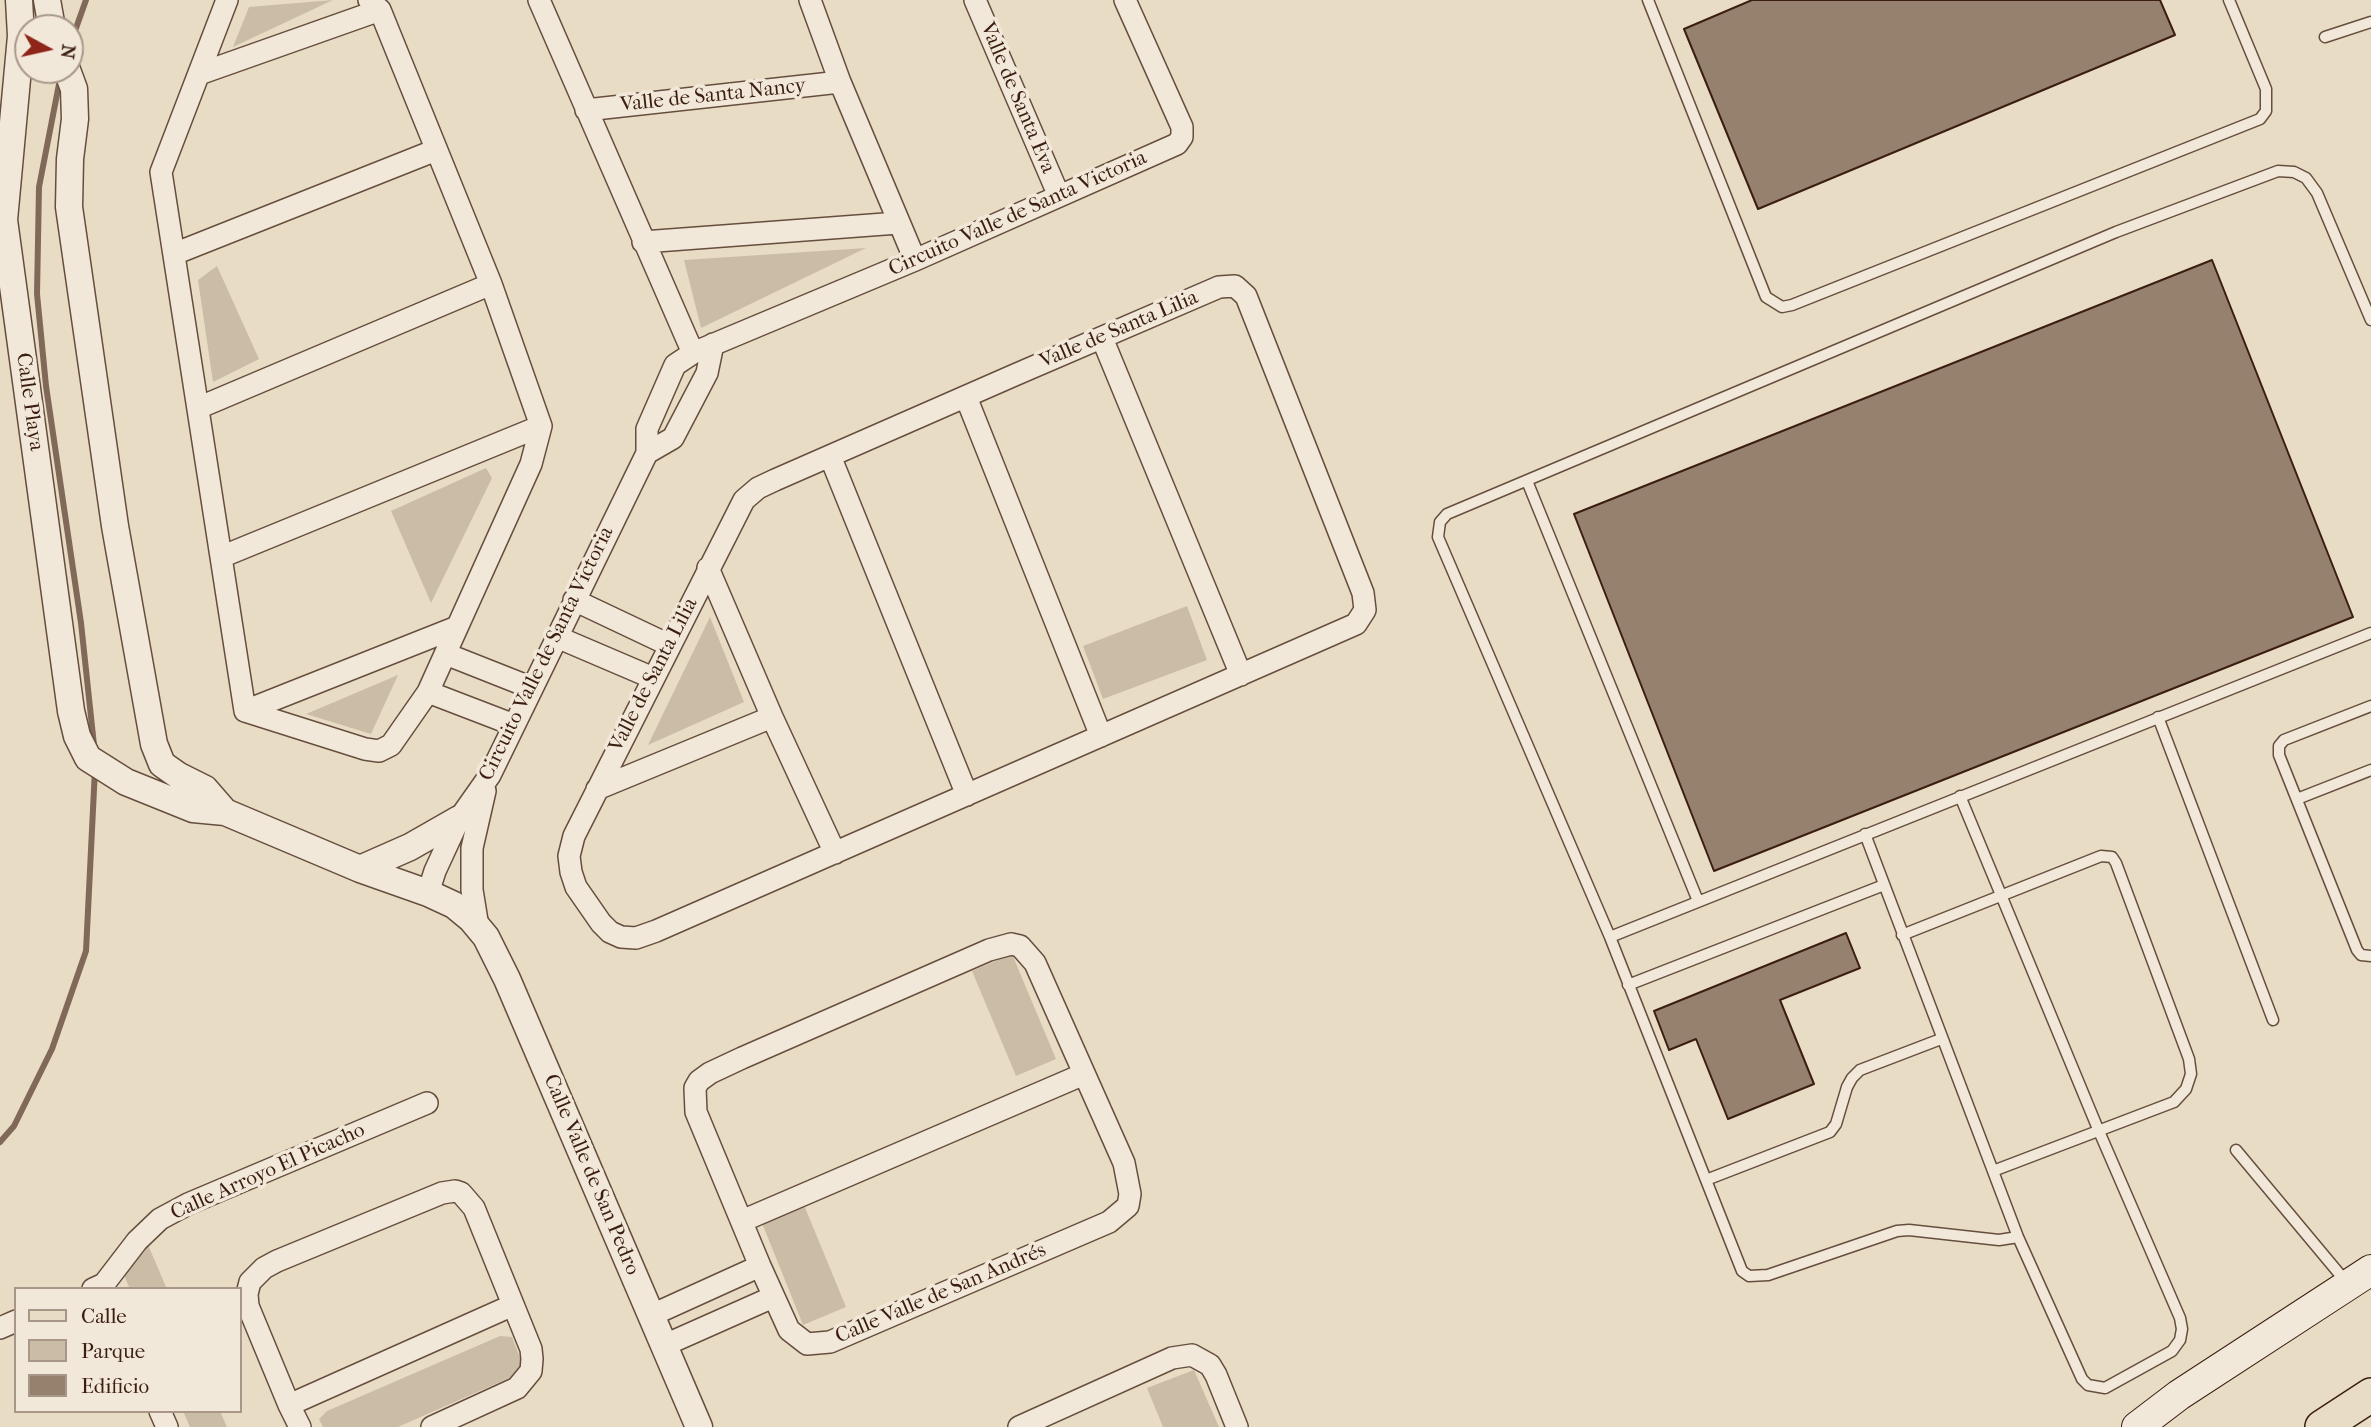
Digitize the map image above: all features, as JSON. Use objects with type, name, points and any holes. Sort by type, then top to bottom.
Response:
[{"type":"main road","points":[[2137,1427],[2179,1395],[2360,1278]]},
{"type":"main road","points":[[2322,1427],[2371,1395]]},
{"type":"street","name":"Calle Playa","points":[[19,0],[21,36],[4,220],[57,591],[71,711],[77,736],[88,758],[126,782],[193,809],[225,812]]},
{"type":"street","points":[[228,0],[162,172],[245,711]]},
{"type":"street","points":[[539,0],[643,242],[703,348]]},
{"type":"street","points":[[810,0],[840,82],[915,260]]},
{"type":"street","name":"Valle de Santa Eva","points":[[975,0],[1059,196]]},
{"type":"street","name":"Circuito Valle de Santa Victoria","points":[[429,893],[435,871],[459,819],[490,775],[647,453],[648,429],[675,365],[703,348],[915,260],[1177,144],[1182,137],[1182,127],[1125,0]]},
{"type":"street","points":[[199,74],[374,5],[491,284],[541,426],[531,464],[446,654],[428,692],[391,745],[379,751],[245,711]]},
{"type":"street","name":"Valle de Santa Nancy","points":[[586,110],[840,82]]},
{"type":"street","points":[[72,84],[75,118],[70,159],[69,207],[115,526],[153,744],[162,764],[205,789],[225,812]]},
{"type":"street","points":[[174,254],[436,150]]},
{"type":"street","points":[[643,242],[898,223]]},
{"type":"street","points":[[198,408],[491,284]]},
{"type":"street","name":"Valle de Santa Lilia","points":[[1235,286],[1246,296],[1363,593],[1365,610],[1356,624],[656,931],[636,938],[621,937],[610,932],[576,887],[569,856],[574,836],[744,500],[767,484],[1102,338],[1219,287],[1235,286]]},
{"type":"street","points":[[1102,338],[1241,675]]},
{"type":"street","name":"Circuito Valle de Santa Victoria","points":[[647,453],[673,438],[707,373],[703,348]]},
{"type":"street","points":[[966,397],[1101,736]]},
{"type":"street","points":[[221,557],[541,426]]},
{"type":"street","points":[[831,456],[967,794]]},
{"type":"street","points":[[708,568],[772,717],[835,853]]},
{"type":"street","points":[[575,600],[670,645]]},
{"type":"street","points":[[245,711],[457,627]]},
{"type":"street","points":[[557,637],[653,678]]},
{"type":"street","points":[[446,654],[532,688]]},
{"type":"street","points":[[428,692],[514,725]]},
{"type":"street","points":[[597,789],[772,717]]},
{"type":"street","name":"Calle Valle de San Pedro","points":[[478,927],[472,890],[472,848],[490,775]]},
{"type":"street","name":"Calle Valle de San Pedro","points":[[225,812],[360,869],[429,893],[454,905],[486,937],[507,979],[699,1427]]},
{"type":"street","points":[[360,869],[410,847],[459,819]]},
{"type":"street","name":"Calle Valle de San Andrés","points":[[1011,944],[1020,946],[1035,963],[1084,1074],[1129,1180],[1128,1206],[1119,1215],[1109,1222],[830,1342],[807,1344],[789,1330],[696,1112],[695,1088],[699,1081],[742,1058],[989,950],[1011,944]]},
{"type":"street","points":[[742,1221],[1084,1074]]},
{"type":"street","name":"Calle Arroyo El Picacho","points":[[101,1287],[138,1241],[160,1219],[188,1204],[427,1103]]},
{"type":"street","points":[[300,1427],[248,1306],[250,1282],[276,1261],[442,1193],[455,1191],[461,1193],[474,1208],[531,1349],[530,1371],[517,1388],[455,1422],[432,1427]]},
{"type":"street","points":[[652,1315],[760,1266]]},
{"type":"street","points":[[665,1345],[773,1297]]},
{"type":"street","points":[[289,1405],[513,1305]]},
{"type":"street","points":[[1019,1427],[1172,1358],[1192,1354],[1210,1365],[1237,1427]]},
{"type":"lane","points":[[1648,0],[1766,297],[1782,307],[1792,306],[2260,120],[2266,111],[2266,89],[2229,0]]},
{"type":"lane","points":[[2325,37],[2371,22]]},
{"type":"lane","points":[[2018,1237],[1999,1240],[1929,1231],[1896,1231],[1768,1275],[1749,1276],[1742,1271],[1610,937],[1438,537],[1440,522],[1447,514],[2116,232],[2278,171],[2294,172],[2306,178],[2317,193],[2371,320]]},
{"type":"lane","points":[[1527,481],[1698,901]]},
{"type":"lane","points":[[1610,937],[2371,633]]},
{"type":"lane","points":[[2371,706],[2284,740],[2279,746],[2279,755],[2357,950],[2366,957],[2371,956]]},
{"type":"lane","points":[[2158,717],[2273,1020]]},
{"type":"lane","points":[[2297,799],[2371,770]]},
{"type":"lane","points":[[1865,834],[2018,1237],[2082,1379],[2088,1385],[2105,1388],[2172,1351],[2180,1340],[2180,1318],[2000,897],[1960,796]]},
{"type":"lane","points":[[1902,935],[2101,856],[2112,858],[2116,863],[2189,1059],[2191,1073],[2186,1089],[2174,1102],[1993,1171]]},
{"type":"lane","points":[[1628,985],[1884,885]]},
{"type":"lane","points":[[1706,1180],[1830,1132],[1836,1124],[1847,1087],[1860,1070],[1941,1039]]},
{"type":"lane","points":[[2236,1150],[2360,1278]]},
{"type":"green space","points":[[333,0],[233,47],[249,7]]},
{"type":"green space","points":[[866,248],[701,328],[684,260]]},
{"type":"green space","points":[[217,266],[259,359],[213,382],[198,280]]},
{"type":"green space","points":[[486,468],[492,478],[431,603],[391,511]]},
{"type":"green space","points":[[1187,606],[1207,660],[1103,699],[1083,646]]},
{"type":"green space","points":[[710,617],[744,702],[648,745]]},
{"type":"green space","points":[[398,675],[371,734],[306,714]]},
{"type":"green space","points":[[1012,954],[1056,1059],[1016,1076],[972,971]]},
{"type":"green space","points":[[804,1205],[846,1307],[803,1325],[762,1223]]},
{"type":"green space","points":[[148,1245],[166,1287],[129,1287],[114,1252]]},
{"type":"green space","points":[[500,1336],[512,1337],[522,1363],[518,1374],[398,1427],[323,1427],[319,1419],[327,1411]]},
{"type":"green space","points":[[1194,1370],[1219,1427],[1163,1427],[1147,1388]]},
{"type":"green space","points":[[184,1413],[221,1413],[227,1427],[190,1427]]},
{"type":"building","points":[[1752,0],[2160,0],[2175,35],[1758,209],[1684,29]]},
{"type":"building","points":[[2212,260],[2353,617],[1714,871],[1574,514]]},
{"type":"building","points":[[1846,933],[1860,968],[1780,1000],[1814,1084],[1728,1119],[1696,1039],[1669,1050],[1654,1011]]},
{"type":"waterway","points":[[81,14],[86,0]]},
{"type":"waterway","points":[[59,84],[39,187],[37,294],[46,386],[81,623],[94,745]]},
{"type":"waterway","points":[[0,1142],[14,1126],[52,1049],[86,951],[95,769]]}]
